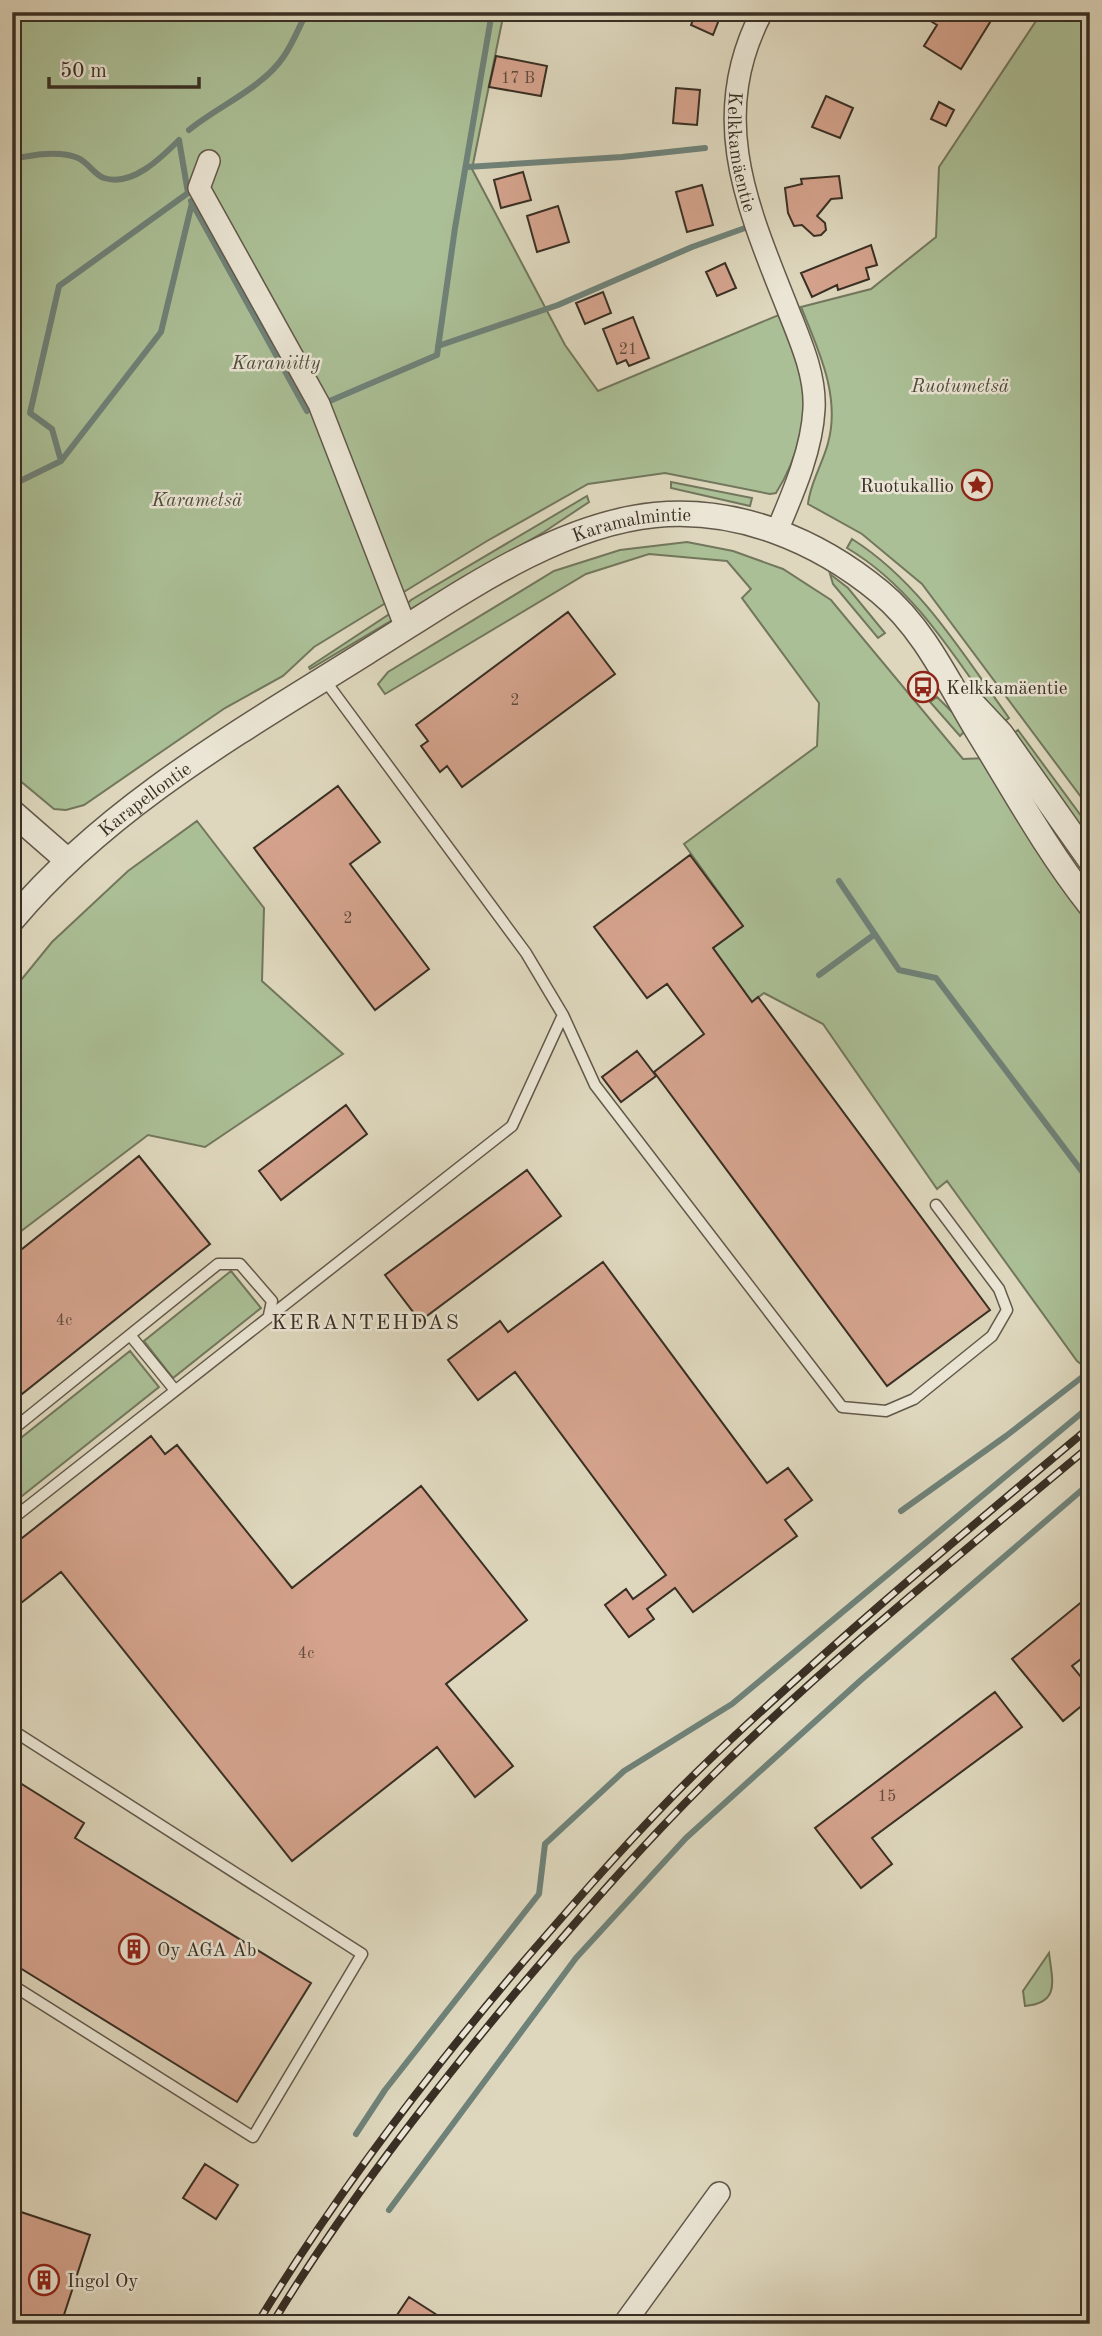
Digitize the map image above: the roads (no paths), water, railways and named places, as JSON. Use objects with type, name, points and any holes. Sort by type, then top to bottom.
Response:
[{"type":"street","name":"Kelkkamäentie","points":[[762,12],[741,62],[734,116],[738,171],[805,352],[814,407],[795,486],[777,531]]},
{"type":"street","points":[[209,160],[200,188],[319,404],[406,628]]},
{"type":"street","name":"Karamalmintie","points":[[294,699],[406,628],[543,547],[612,522],[656,515],[690,514],[738,520],[777,531],[832,558],[883,594],[914,630],[952,683],[1028,814],[1090,905]]},
{"type":"street","name":"Karamalmintie","points":[[952,683],[1001,734],[1090,860]]},
{"type":"street","name":"Karapellontie","points":[[12,920],[67,860],[146,794],[294,699]]},
{"type":"street","points":[[12,812],[67,860]]},
{"type":"street","points":[[624,2324],[719,2193]]},
{"type":"lane","points":[[324,680],[526,953],[564,1014],[595,1085],[842,1407],[886,1411],[914,1399],[992,1336],[1007,1310],[999,1289],[936,1205]]},
{"type":"lane","points":[[12,1519],[512,1126],[564,1014]]},
{"type":"lane","points":[[12,1430],[219,1264],[240,1264],[272,1301],[269,1315]]},
{"type":"lane","points":[[130,1335],[174,1389]]},
{"type":"lane","points":[[12,1730],[362,1954],[253,2137],[12,1985]]},
{"type":"waterway","points":[[189,130],[264,78],[287,51],[307,12]]},
{"type":"waterway","points":[[325,403],[437,355],[455,228],[492,12]]},
{"type":"waterway","points":[[12,159],[62,154],[82,160],[100,176],[115,180],[135,175],[145,169],[179,140]]},
{"type":"waterway","points":[[12,485],[61,461],[52,429],[30,413],[59,286],[188,193],[179,140]]},
{"type":"waterway","points":[[467,167],[622,157],[705,148]]},
{"type":"waterway","points":[[191,201],[307,411]]},
{"type":"waterway","points":[[61,461],[161,332],[192,203]]},
{"type":"waterway","points":[[438,346],[558,305],[692,247],[745,228]]},
{"type":"waterway","points":[[839,881],[899,970],[936,978],[1090,1182]]},
{"type":"waterway","points":[[819,975],[875,934]]},
{"type":"waterway","points":[[901,1511],[1006,1436],[1090,1371]]},
{"type":"waterway","points":[[356,2134],[385,2090],[539,1894],[545,1844],[624,1771],[732,1704],[1090,1406]]},
{"type":"waterway","points":[[389,2210],[576,1958],[686,1838],[861,1680],[1090,1483]]},
{"type":"railway","points":[[257,2324],[318,2229],[417,2092],[524,1961],[634,1837],[680,1788],[798,1678],[1090,1427]]},
{"type":"railway","points":[[272,2324],[357,2195],[419,2112],[516,1992],[660,1829],[756,1733],[849,1649],[1090,1446]]},
{"type":"place","name":"Ruotukallio","points":[[977,485]]},
{"type":"place","name":"Kelkkamäentie","points":[[923,687]]},
{"type":"place","name":"Oy AGA Ab","points":[[134,1949]]},
{"type":"place","name":"Ingol Oy","points":[[44,2280]]},
{"type":"district","name":"KERANTEHDAS","points":[[366,1322]]},
{"type":"park label","name":"Karaniitty","points":[[276,362]]},
{"type":"park label","name":"Ruotumetsä","points":[[960,385]]},
{"type":"park label","name":"Karametsä","points":[[197,499]]}]
